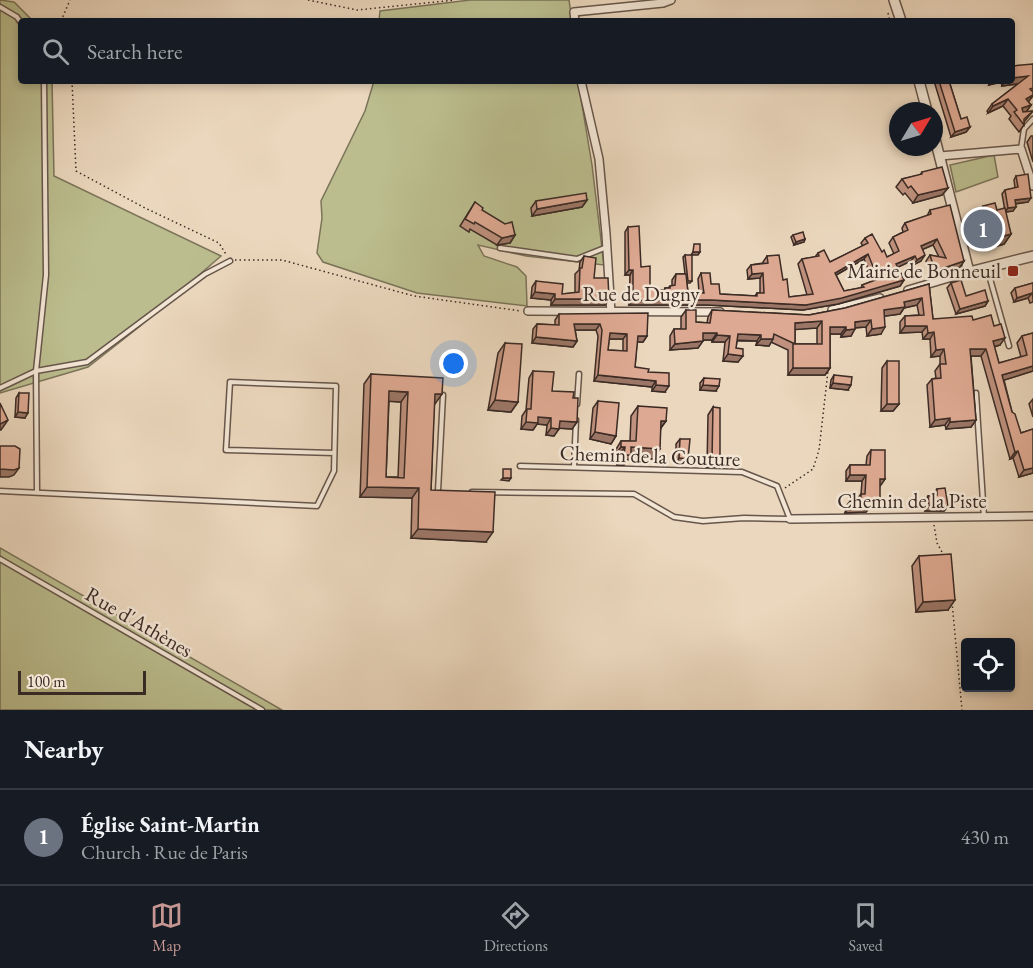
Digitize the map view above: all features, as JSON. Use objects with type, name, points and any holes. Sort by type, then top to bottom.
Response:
[{"type":"street","points":[[575,18],[574,12],[663,3],[671,0]]},
{"type":"street","points":[[894,0],[900,18]]},
{"type":"street","points":[[582,84],[599,159],[611,313]]},
{"type":"street","points":[[920,84],[925,102]]},
{"type":"street","points":[[943,156],[1021,149],[1033,186]]},
{"type":"street","points":[[940,156],[969,272]]},
{"type":"street","points":[[896,293],[1033,255]]},
{"type":"street","points":[[825,312],[885,296]]},
{"type":"street","name":"Rue de Dugny","points":[[528,312],[728,312]]},
{"type":"street","name":"Chemin de la Piste","points":[[790,519],[1033,516]]},
{"type":"lane","points":[[0,7],[18,18]]},
{"type":"lane","points":[[38,492],[36,371],[45,275],[44,84]]},
{"type":"lane","points":[[1021,149],[1024,129],[1033,119]]},
{"type":"lane","points":[[500,248],[582,259],[607,247]]},
{"type":"lane","points":[[0,388],[36,371],[87,362],[206,274],[230,261]]},
{"type":"lane","points":[[987,267],[1009,346]]},
{"type":"lane","points":[[574,467],[579,374]]},
{"type":"lane","points":[[0,490],[317,506],[333,471],[334,453],[336,386],[230,382],[226,450],[334,453]]},
{"type":"lane","points":[[976,393],[984,518]]},
{"type":"lane","points":[[443,394],[436,491],[448,491]]},
{"type":"lane","name":"Chemin de la Couture","points":[[520,466],[742,472],[777,486],[780,492]]},
{"type":"lane","points":[[471,492],[634,494],[674,517],[703,521],[744,518],[790,519],[780,492]]},
{"type":"lane","name":"Rue d'Athènes","points":[[0,559],[262,710]]},
{"type":"path","points":[[62,18],[70,0]]},
{"type":"path","points":[[308,0],[357,10],[455,0]]},
{"type":"path","points":[[72,84],[76,171],[219,243],[230,261],[282,260],[414,296],[528,312]]},
{"type":"path","points":[[780,492],[813,469],[819,450],[828,369]]},
{"type":"path","points":[[933,518],[937,543],[945,558]]},
{"type":"path","points":[[952,599],[962,710]]},
{"type":"green space","points":[[0,0],[14,2],[30,18],[18,18],[18,84],[52,84],[54,176],[221,256],[139,327],[88,367],[0,393]]},
{"type":"green space","points":[[470,0],[569,0],[572,18],[379,18],[380,11]]},
{"type":"green space","points":[[373,84],[578,84],[592,165],[604,265],[526,256],[478,245],[484,256],[517,267],[526,276],[527,306],[417,293],[323,262],[317,253],[322,218],[321,201],[365,111]]},
{"type":"green space","points":[[994,155],[998,177],[956,192],[950,165]]},
{"type":"green space","points":[[0,548],[282,710],[0,710]]},
{"type":"building","points":[[1033,64],[1033,88],[1030,89],[1033,95],[1026,99],[1031,105],[1022,108],[1023,112],[1033,111],[1024,119],[1024,125],[1014,112],[1017,110],[1008,99],[993,106],[992,104],[1028,76],[1015,78],[1015,66]]},
{"type":"building","points":[[940,84],[950,84],[961,119],[967,117],[970,127],[955,132]]},
{"type":"building","points":[[942,167],[948,188],[918,195],[911,186],[908,188],[902,179],[922,174],[922,172]]},
{"type":"building","points":[[1028,174],[1031,198],[1015,200],[1016,207],[1008,208],[1005,190],[1018,187],[1016,176]]},
{"type":"building","points":[[586,193],[587,200],[537,209],[536,201]]},
{"type":"building","points":[[475,202],[483,208],[482,210],[505,224],[512,222],[515,235],[502,238],[475,222],[474,224],[465,219]]},
{"type":"building","points":[[995,203],[997,210],[1005,208],[1011,234],[990,240],[986,221],[980,223],[978,216],[985,213],[983,206]]},
{"type":"building","points":[[950,205],[964,261],[935,271],[930,255],[946,258],[937,239],[921,246],[925,255],[917,260],[915,256],[896,264],[904,280],[842,298],[806,305],[711,300],[633,300],[633,270],[629,270],[628,227],[639,226],[641,267],[650,266],[650,289],[670,288],[675,285],[676,274],[686,274],[688,293],[704,293],[701,273],[710,273],[711,284],[719,284],[720,294],[757,296],[757,293],[764,293],[763,273],[752,274],[751,265],[768,263],[767,256],[779,255],[783,280],[787,279],[789,297],[813,294],[802,259],[819,256],[818,253],[824,250],[830,262],[868,243],[865,238],[872,234],[887,257],[899,251],[893,237],[908,230],[905,223],[931,214],[930,210]],"holes":[[[868,254],[878,279],[862,285],[864,287],[844,291],[835,273]]]},
{"type":"building","points":[[803,232],[805,239],[796,242],[793,235]]},
{"type":"building","points":[[694,244],[700,244],[700,252],[693,252]]},
{"type":"building","points":[[685,255],[692,255],[692,281],[688,281]]},
{"type":"building","points":[[584,256],[596,258],[594,278],[608,278],[609,299],[555,299],[555,294],[535,292],[536,281],[563,284],[562,294],[579,292],[580,268],[582,268]]},
{"type":"building","points":[[961,280],[966,296],[985,290],[988,301],[960,309],[951,283]]},
{"type":"building","points":[[1033,283],[1033,298],[1032,293],[1017,298],[1015,288]]},
{"type":"building","points":[[929,284],[933,319],[972,316],[973,320],[991,315],[994,326],[1001,324],[1005,338],[993,341],[999,363],[1027,355],[1022,336],[1033,333],[1033,366],[1002,375],[1012,412],[1015,414],[1021,433],[1033,429],[1033,468],[1024,470],[1018,451],[1015,452],[986,349],[970,349],[976,420],[950,422],[950,418],[935,420],[932,379],[941,378],[940,364],[946,364],[944,349],[936,350],[934,332],[928,333],[927,326],[905,326],[905,316],[924,315],[922,298],[904,302],[905,307],[884,310],[885,327],[872,329],[871,320],[855,322],[855,329],[830,327],[830,368],[793,368],[793,344],[795,344],[774,334],[773,339],[761,339],[761,335],[738,334],[736,348],[743,349],[743,356],[728,354],[730,336],[717,335],[717,333],[703,333],[703,341],[675,344],[674,329],[686,329],[686,310],[696,310],[696,322],[710,323],[712,310],[809,315],[845,308]],"holes":[[[822,321],[822,344],[795,344],[795,323]]]},
{"type":"building","points":[[648,313],[647,336],[638,336],[635,367],[649,369],[648,372],[669,373],[669,386],[656,385],[656,381],[598,375],[602,330],[600,324],[574,324],[577,341],[536,337],[537,324],[559,325],[559,314]],"holes":[[[610,333],[627,334],[627,351],[608,350]]]},
{"type":"building","points":[[505,343],[522,344],[518,402],[495,400]]},
{"type":"building","points":[[887,361],[899,361],[899,404],[887,404]]},
{"type":"building","points":[[533,371],[554,372],[552,391],[574,392],[573,398],[578,398],[577,422],[560,421],[559,429],[551,428],[551,418],[538,417],[538,423],[526,422],[527,409],[531,409]]},
{"type":"building","points":[[371,374],[443,378],[442,394],[435,394],[431,490],[495,492],[493,532],[418,529],[419,488],[367,487]],"holes":[[[389,391],[408,392],[404,478],[386,477]]]},
{"type":"building","points":[[834,375],[852,377],[851,385],[833,383]]},
{"type":"building","points":[[704,378],[720,379],[719,386],[703,385]]},
{"type":"building","points":[[19,393],[29,393],[28,413],[18,412]]},
{"type":"building","points":[[598,401],[619,403],[616,436],[595,432]]},
{"type":"building","points":[[0,403],[8,420],[0,424]]},
{"type":"building","points":[[638,406],[667,408],[666,421],[661,421],[660,449],[631,447],[631,455],[624,455],[625,447],[621,447],[621,441],[636,441]]},
{"type":"building","points":[[713,407],[720,408],[720,460],[712,459]]},
{"type":"building","points":[[680,439],[690,439],[688,459],[679,458]]},
{"type":"building","points":[[0,446],[15,446],[20,449],[19,468],[0,469]]},
{"type":"building","points":[[871,450],[885,450],[885,479],[880,479],[880,501],[870,501],[870,507],[849,507],[851,500],[861,499],[861,494],[865,494],[866,475],[850,475],[850,465],[870,465]]},
{"type":"building","points":[[503,469],[511,469],[511,478],[503,478]]},
{"type":"building","points":[[945,488],[948,506],[929,506],[928,496],[937,495],[937,489]]},
{"type":"building","points":[[951,554],[955,600],[923,602],[919,556]]},
{"type":"place","name":"Église Saint-Martin","points":[[983,229]]},
{"type":"place","name":"Mairie de Bonneuil","points":[[1013,271]]}]
